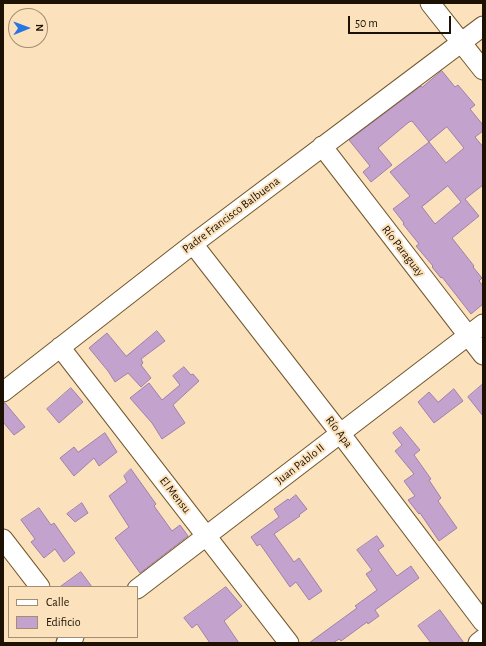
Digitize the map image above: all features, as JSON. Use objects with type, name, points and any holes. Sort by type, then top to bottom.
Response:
[{"type":"street","points":[[430,3],[483,70]]},
{"type":"street","name":"Padre Francisco Balbuena","points":[[3,392],[193,244],[483,26]]},
{"type":"street","name":"Río Paraguay","points":[[322,146],[483,355]]},
{"type":"street","name":"Río Apa","points":[[193,244],[340,433],[483,622]]},
{"type":"street","name":"Juan Pablo II","points":[[138,588],[483,324]]},
{"type":"street","name":"El Mensu","points":[[60,347],[289,643]]},
{"type":"street","points":[[3,539],[39,586]]},
{"type":"street","points":[[478,643],[483,639]]},
{"type":"building","points":[[442,71],[455,87],[458,85],[475,105],[470,109],[483,125],[483,131],[475,137],[483,147],[483,185],[465,199],[479,216],[452,238],[482,278],[479,281],[483,286],[483,304],[471,314],[416,246],[419,244],[393,209],[410,196],[390,172],[429,142],[412,121],[409,122],[378,148],[392,165],[371,182],[363,172],[370,166],[349,140],[421,86],[422,87]],"holes":[[[447,127],[464,148],[446,163],[429,142]],[[448,186],[461,202],[435,224],[422,207]]]},
{"type":"building","points":[[157,331],[165,341],[141,359],[143,363],[141,365],[151,378],[141,387],[128,373],[115,382],[89,348],[107,333],[126,356]]},
{"type":"building","points":[[184,367],[199,381],[173,405],[185,423],[162,439],[152,423],[130,398],[149,383],[162,400],[180,385],[173,376]]},
{"type":"building","points":[[483,384],[483,416],[468,397]]},
{"type":"building","points":[[71,388],[83,402],[59,423],[47,409]]},
{"type":"building","points":[[454,389],[463,401],[434,423],[418,402],[429,392],[438,402]]},
{"type":"building","points":[[3,403],[5,403],[25,427],[14,435],[3,422]]},
{"type":"building","points":[[401,427],[420,450],[414,455],[431,479],[429,480],[441,498],[438,501],[457,528],[439,541],[420,513],[419,514],[408,500],[415,496],[404,481],[414,474],[395,451],[402,445],[393,433]]},
{"type":"building","points":[[105,433],[117,452],[99,466],[94,458],[74,476],[60,458],[74,447],[78,452]]},
{"type":"building","points":[[131,469],[156,504],[154,506],[172,531],[180,525],[188,536],[140,573],[115,538],[129,527],[109,496],[127,482],[124,476]]},
{"type":"building","points":[[296,495],[307,509],[299,515],[300,516],[274,534],[294,562],[299,558],[322,591],[309,600],[296,582],[290,587],[260,544],[257,546],[251,537],[279,517],[274,509]]},
{"type":"building","points":[[82,503],[88,513],[75,522],[67,514]]},
{"type":"building","points":[[39,508],[51,525],[54,523],[75,553],[64,562],[55,549],[44,558],[31,542],[35,539],[21,520]]},
{"type":"building","points":[[377,536],[384,546],[378,550],[397,576],[411,566],[419,578],[375,610],[379,616],[368,624],[367,622],[341,641],[339,639],[333,643],[309,643],[357,608],[355,606],[377,590],[366,574],[372,570],[357,550]]},
{"type":"building","points":[[81,572],[91,586],[61,586]]},
{"type":"building","points":[[226,587],[242,606],[224,621],[239,643],[210,643],[197,624],[192,628],[184,618]]},
{"type":"building","points":[[440,610],[464,643],[431,643],[418,626]]}]
